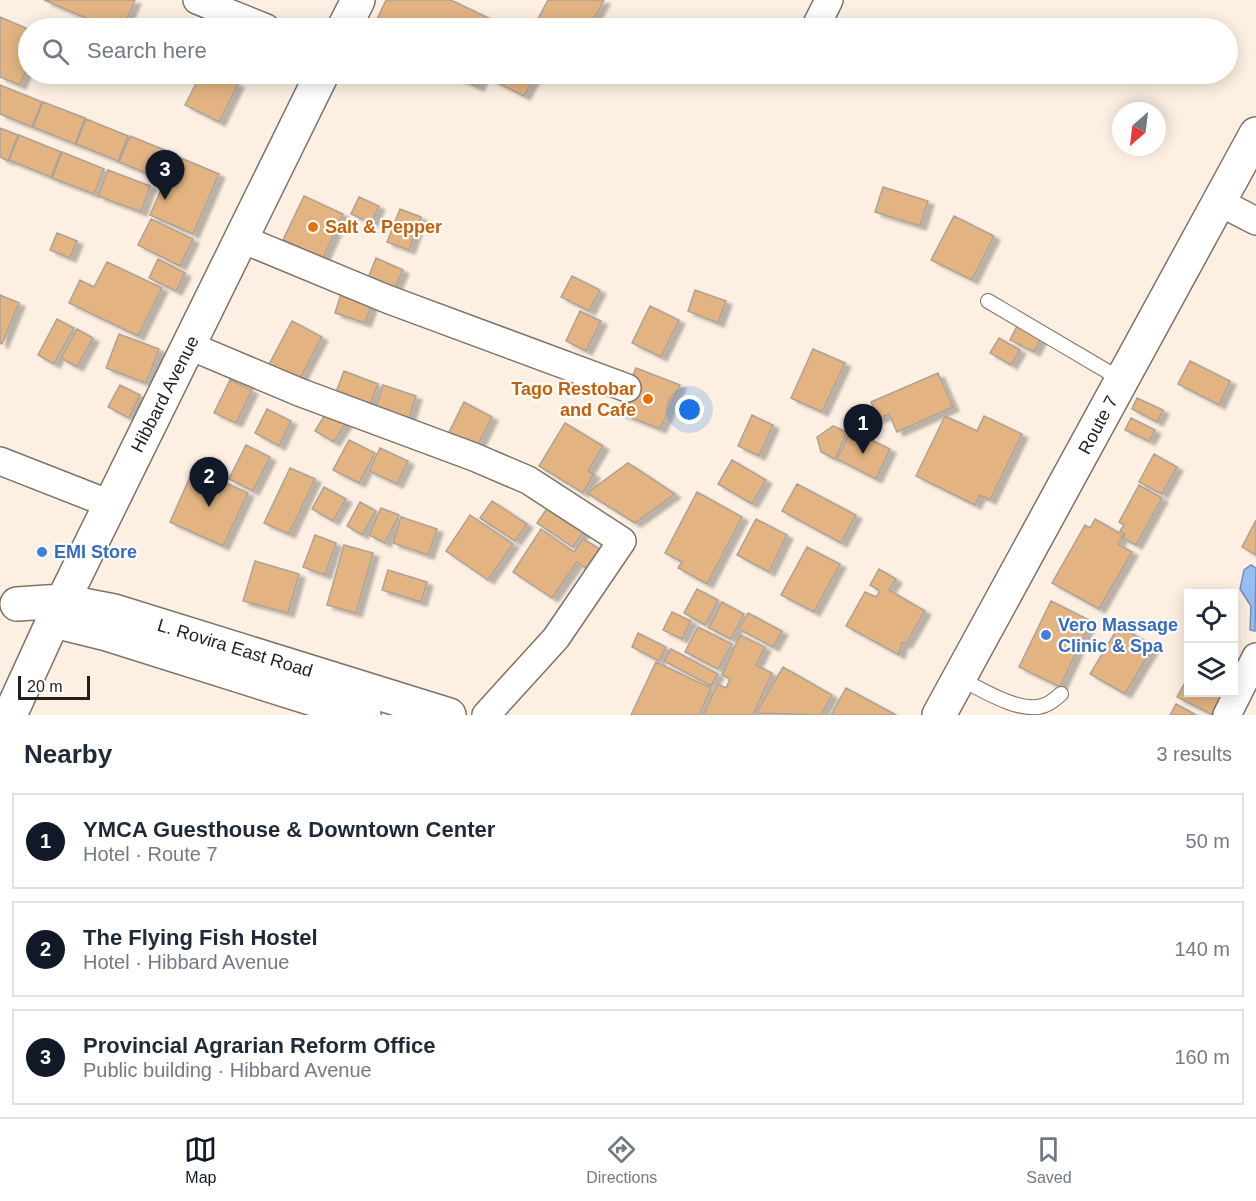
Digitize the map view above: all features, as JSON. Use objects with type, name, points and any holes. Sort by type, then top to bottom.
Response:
[{"type":"main road","points":[[349,18],[358,0]]},
{"type":"main road","name":"Hibbard Avenue","points":[[10,715],[57,611],[190,346],[317,84]]},
{"type":"main road","name":"Route 7","points":[[939,715],[1256,134]]},
{"type":"main road","name":"L. Rovira East Road","points":[[9,602],[57,611],[114,611],[390,706],[449,715]]},
{"type":"main road","name":"L. Rovira East Road","points":[[57,611],[106,634],[364,715]]},
{"type":"street","points":[[197,0],[241,18]]},
{"type":"street","points":[[820,18],[829,0]]},
{"type":"street","points":[[1219,202],[1256,221]]},
{"type":"street","points":[[242,239],[387,299],[627,388]]},
{"type":"street","points":[[190,346],[299,392],[474,457],[528,480],[622,541],[556,638],[486,715]]},
{"type":"street","points":[[0,461],[110,504]]},
{"type":"street","points":[[1227,715],[1256,657]]},
{"type":"lane","points":[[988,301],[1122,380]]},
{"type":"lane","points":[[959,678],[1005,702],[1027,706],[1044,706],[1061,694]]},
{"type":"water","points":[[1251,565],[1256,568],[1255,631],[1250,630],[1251,606],[1240,589],[1244,570]]},
{"type":"building","points":[[44,0],[135,0],[127,18],[86,18]]},
{"type":"building","points":[[386,0],[451,0],[488,18],[378,18]]},
{"type":"building","points":[[548,0],[604,0],[594,18],[538,18]]},
{"type":"building","points":[[0,17],[18,25],[18,84],[20,84],[20,85],[0,77]]},
{"type":"building","points":[[196,84],[238,84],[219,122],[185,105]]},
{"type":"building","points":[[500,84],[531,84],[524,96]]},
{"type":"building","points":[[0,85],[42,102],[32,127],[0,114]]},
{"type":"building","points":[[43,102],[85,118],[75,144],[33,127]]},
{"type":"building","points":[[86,119],[128,136],[118,161],[76,144]]},
{"type":"building","points":[[0,128],[18,135],[8,161],[0,157]]},
{"type":"building","points":[[19,135],[61,152],[51,177],[9,160]]},
{"type":"building","points":[[130,136],[172,153],[161,179],[119,162]]},
{"type":"building","points":[[62,152],[104,169],[94,194],[52,178]]},
{"type":"building","points":[[176,156],[219,174],[193,234],[150,215]]},
{"type":"building","points":[[108,170],[150,186],[141,212],[98,196]]},
{"type":"building","points":[[883,187],[928,201],[920,226],[875,212]]},
{"type":"building","name":"Salt & Pepper","points":[[304,196],[343,214],[323,258],[283,240]]},
{"type":"building","points":[[359,197],[379,206],[371,223],[351,214]]},
{"type":"building","points":[[400,209],[421,217],[409,250],[387,242]]},
{"type":"building","points":[[954,216],[994,236],[972,280],[931,260]]},
{"type":"building","points":[[151,219],[193,239],[180,266],[138,245]]},
{"type":"building","points":[[57,233],[77,241],[70,258],[50,250]]},
{"type":"building","points":[[376,258],[403,270],[394,290],[368,278]]},
{"type":"building","points":[[158,259],[185,273],[176,291],[149,278]]},
{"type":"building","points":[[107,262],[162,288],[138,336],[69,303],[80,280],[94,287]]},
{"type":"building","points":[[572,276],[600,290],[589,311],[561,297]]},
{"type":"building","points":[[695,290],[726,301],[718,323],[688,311]]},
{"type":"building","points":[[342,291],[373,301],[365,323],[335,313]]},
{"type":"building","points":[[0,295],[19,303],[2,344],[0,343]]},
{"type":"building","points":[[650,306],[679,320],[661,357],[632,343]]},
{"type":"building","points":[[580,311],[601,321],[586,351],[566,341]]},
{"type":"building","points":[[57,319],[74,328],[54,364],[38,355]]},
{"type":"building","points":[[292,321],[322,337],[296,386],[266,370]]},
{"type":"building","points":[[1018,324],[1042,336],[1034,352],[1010,340]]},
{"type":"building","points":[[77,329],[93,338],[77,367],[61,358]]},
{"type":"building","points":[[119,334],[159,349],[146,383],[106,368]]},
{"type":"building","points":[[999,338],[1020,350],[1011,365],[990,353]]},
{"type":"building","points":[[813,349],[845,363],[822,412],[791,398]]},
{"type":"building","points":[[1190,361],[1230,381],[1219,405],[1178,384]]},
{"type":"building","name":"Tago Restobar and Cafe","points":[[636,368],[680,385],[660,429],[617,412]]},
{"type":"building","points":[[344,371],[378,384],[367,413],[333,400]]},
{"type":"building","points":[[938,373],[953,407],[897,432],[889,414],[878,419],[871,402]]},
{"type":"building","points":[[230,380],[252,390],[236,423],[214,413]]},
{"type":"building","points":[[120,385],[140,395],[129,418],[108,407]]},
{"type":"building","points":[[383,385],[416,396],[407,425],[374,413]]},
{"type":"building","points":[[1137,398],[1163,410],[1157,422],[1132,409]]},
{"type":"building","points":[[464,402],[492,417],[473,455],[445,440]]},
{"type":"building","points":[[267,409],[291,421],[279,446],[255,433]]},
{"type":"building","points":[[327,411],[346,423],[334,442],[315,431]]},
{"type":"building","points":[[752,415],[773,425],[759,456],[738,446]]},
{"type":"building","points":[[945,416],[977,431],[984,416],[1022,434],[990,500],[980,495],[975,505],[916,476]]},
{"type":"building","points":[[1131,418],[1155,430],[1149,441],[1125,430]]},
{"type":"building","points":[[565,423],[603,446],[588,471],[594,474],[583,493],[539,466]]},
{"type":"building","points":[[833,426],[847,432],[835,459],[821,452],[817,437]]},
{"type":"building","points":[[851,430],[890,449],[876,479],[837,459]]},
{"type":"building","points":[[349,440],[375,453],[359,483],[333,470]]},
{"type":"building","points":[[246,445],[270,457],[253,491],[229,479]]},
{"type":"building","points":[[380,448],[408,461],[397,484],[369,471]]},
{"type":"building","points":[[1154,454],[1177,467],[1162,494],[1139,482]]},
{"type":"building","points":[[732,460],[766,480],[752,504],[718,484]]},
{"type":"building","points":[[628,463],[675,494],[635,523],[587,493]]},
{"type":"building","points":[[194,468],[248,493],[223,546],[170,522]]},
{"type":"building","points":[[290,468],[315,479],[289,534],[264,523]]},
{"type":"building","points":[[797,484],[856,515],[841,543],[782,511]]},
{"type":"building","points":[[1139,485],[1162,498],[1136,545],[1123,538],[1125,534],[1120,531],[1124,525],[1119,522]]},
{"type":"building","points":[[324,487],[346,499],[333,521],[312,509]]},
{"type":"building","points":[[697,492],[742,517],[707,584],[678,568],[682,562],[665,553]]},
{"type":"building","points":[[492,501],[527,524],[515,541],[480,518]]},
{"type":"building","points":[[360,502],[376,511],[362,535],[347,526]]},
{"type":"building","points":[[548,507],[585,530],[573,547],[537,523]]},
{"type":"building","points":[[381,508],[399,515],[385,543],[369,535]]},
{"type":"building","points":[[470,515],[513,544],[488,580],[446,551]]},
{"type":"building","points":[[401,517],[437,529],[428,555],[393,543]]},
{"type":"building","points":[[756,519],[787,535],[769,572],[737,555]]},
{"type":"building","points":[[1095,519],[1123,535],[1118,544],[1132,552],[1099,609],[1052,583],[1085,525],[1090,528]]},
{"type":"building","points":[[1256,520],[1256,555],[1242,547]]},
{"type":"building","points":[[541,529],[574,552],[583,539],[600,549],[587,569],[577,562],[552,598],[513,572]]},
{"type":"building","points":[[315,535],[336,543],[325,575],[303,567]]},
{"type":"building","points":[[344,545],[373,553],[356,613],[327,605]]},
{"type":"building","points":[[807,547],[840,564],[814,612],[781,595]]},
{"type":"building","points":[[255,561],[299,574],[288,613],[243,601]]},
{"type":"building","points":[[879,569],[896,579],[889,590],[925,611],[906,644],[902,643],[899,655],[846,626],[865,592],[876,597],[880,591],[870,585]]},
{"type":"building","points":[[388,570],[427,582],[421,602],[382,590]]},
{"type":"building","points":[[697,589],[718,600],[705,625],[684,613]]},
{"type":"building","points":[[1051,601],[1091,621],[1060,687],[1019,667]]},
{"type":"building","points":[[722,602],[744,614],[731,639],[709,628]]},
{"type":"building","points":[[672,612],[691,621],[682,639],[663,630]]},
{"type":"building","points":[[748,613],[782,631],[773,647],[739,629]]},
{"type":"building","points":[[1119,626],[1154,646],[1125,694],[1090,674]]},
{"type":"building","points":[[698,627],[732,644],[718,669],[685,652]]},
{"type":"building","points":[[638,633],[666,647],[659,661],[632,647]]},
{"type":"building","points":[[740,635],[765,647],[756,665],[772,673],[753,715],[703,715],[718,684],[726,688],[730,679],[722,675]]},
{"type":"building","points":[[671,649],[718,674],[711,686],[664,661]]},
{"type":"building","points":[[656,662],[711,688],[699,715],[631,715]]},
{"type":"building","points":[[783,667],[832,695],[821,715],[756,713]]},
{"type":"building","points":[[1184,684],[1184,697],[1222,697],[1213,715],[1177,697]]},
{"type":"building","points":[[846,688],[896,715],[831,715]]},
{"type":"building","points":[[1176,704],[1196,715],[1170,715]]},
{"type":"place","name":"Provincial Agrarian Reform Office","points":[[165,200]]},
{"type":"place","name":"Salt & Pepper","points":[[313,227]]},
{"type":"place","name":"Tago Restobar and Cafe","points":[[648,399]]},
{"type":"place","name":"YMCA Guesthouse & Downtown Center","points":[[863,454]]},
{"type":"place","name":"The Flying Fish Hostel","points":[[209,507]]},
{"type":"place","name":"EMI Store","points":[[42,552]]},
{"type":"place","name":"Vero Massage Clinic & Spa","points":[[1046,635]]}]
